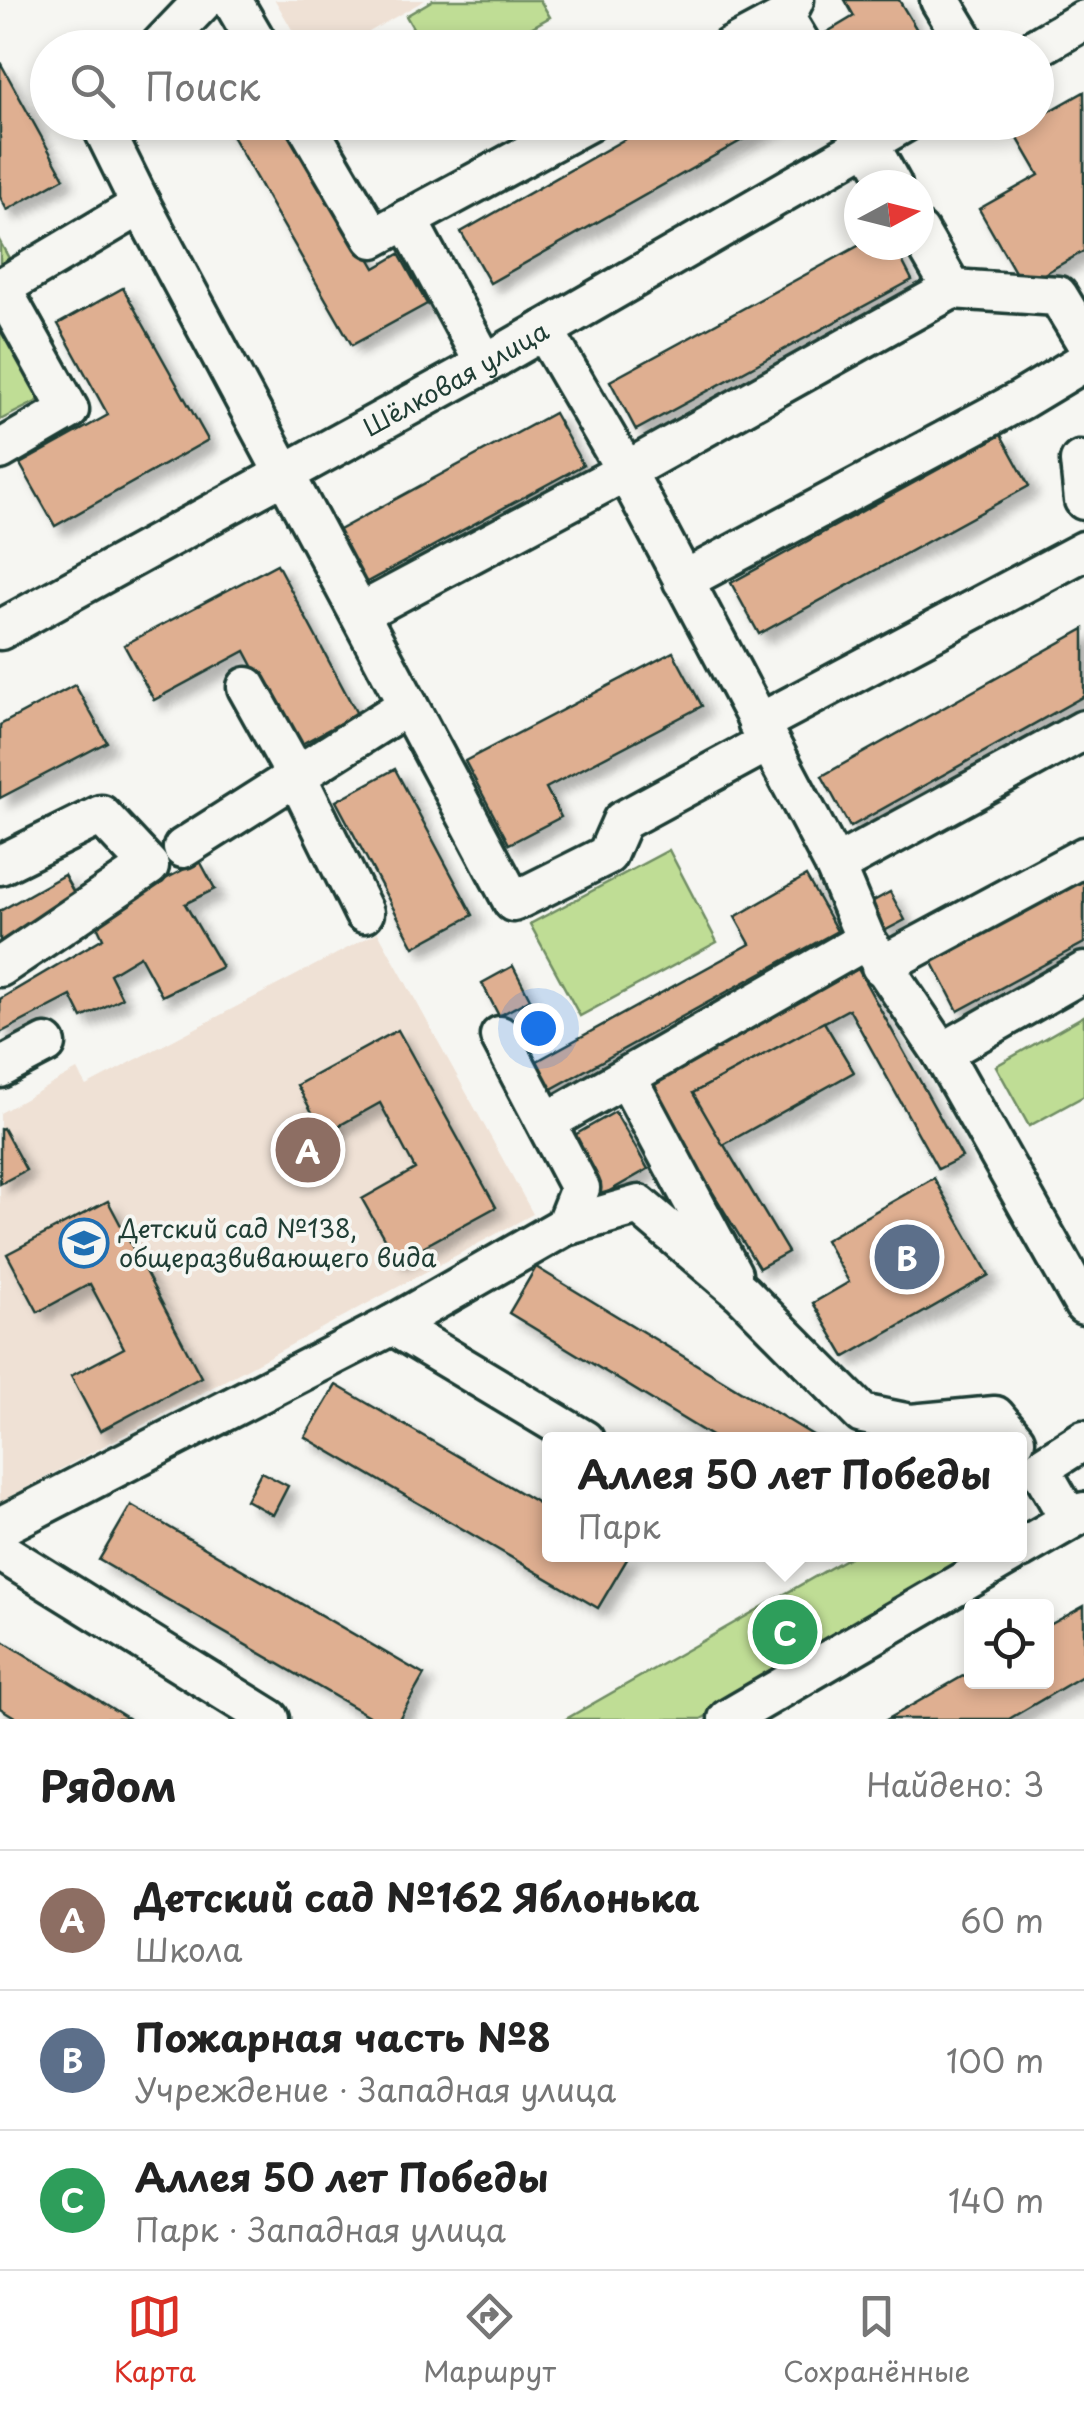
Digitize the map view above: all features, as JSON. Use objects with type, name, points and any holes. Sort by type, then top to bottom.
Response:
[{"type":"street","points":[[175,30],[204,0]]},
{"type":"street","points":[[232,0],[250,30]]},
{"type":"street","points":[[940,0],[958,30]]},
{"type":"street","points":[[1054,38],[1084,20]]},
{"type":"street","points":[[109,140],[284,476],[514,902],[607,855],[622,820],[763,733],[1084,551]]},
{"type":"street","points":[[315,140],[373,238],[555,140]]},
{"type":"street","name":"Шёлковая улица","points":[[0,630],[544,330],[849,140]]},
{"type":"street","points":[[864,140],[883,170]]},
{"type":"street","points":[[0,450],[70,410],[0,287],[141,205]]},
{"type":"street","points":[[406,220],[485,364]]},
{"type":"street","points":[[934,258],[952,289]]},
{"type":"street","points":[[360,612],[626,472],[952,289],[1058,296],[1084,339]]},
{"type":"street","points":[[544,330],[626,472],[835,866],[874,953],[1073,1258],[1084,1305]]},
{"type":"street","points":[[683,581],[1084,362]]},
{"type":"street","points":[[1080,462],[1084,500]]},
{"type":"street","points":[[246,687],[364,913]]},
{"type":"street","points":[[183,848],[408,705]]},
{"type":"street","points":[[835,866],[1084,730]]},
{"type":"street","points":[[0,865],[101,815],[150,866],[0,967]]},
{"type":"street","points":[[547,1122],[874,953],[1084,856]]},
{"type":"street","points":[[942,1053],[1084,972]]},
{"type":"street","points":[[500,1036],[580,1188],[564,1226]]},
{"type":"street","points":[[0,1068],[46,1044]]},
{"type":"street","points":[[627,1078],[742,1293]]},
{"type":"street","points":[[0,1527],[392,1325],[564,1226],[640,1205],[742,1293],[862,1414],[912,1424],[995,1416],[1006,1432]]},
{"type":"street","points":[[392,1325],[571,1432]]},
{"type":"street","points":[[1027,1457],[1084,1440]]},
{"type":"street","points":[[1027,1461],[1077,1516],[1027,1545]]},
{"type":"street","points":[[0,1551],[270,1719]]},
{"type":"street","points":[[728,1719],[996,1562]]},
{"type":"shaded area","points":[[275,0],[425,0],[372,30],[292,30]]},
{"type":"shaded area","points":[[378,932],[533,1214],[0,1502],[0,1113],[77,1070],[86,1086]]},
{"type":"green space","points":[[433,0],[540,0],[550,17],[527,30],[414,30],[406,16]]},
{"type":"green space","points":[[0,242],[77,381],[0,420]]},
{"type":"green space","points":[[669,850],[717,942],[580,1016],[530,924]]},
{"type":"green space","points":[[1084,1016],[1084,1096],[1029,1126],[996,1066]]},
{"type":"green space","points":[[841,1562],[977,1562],[701,1719],[566,1719]]},
{"type":"building","points":[[845,0],[899,0],[917,30],[831,30],[854,16]]},
{"type":"building","points":[[0,62],[30,116],[30,140],[43,140],[64,178],[7,210],[0,197]]},
{"type":"building","points":[[1084,92],[1084,251],[1023,286],[979,209],[1039,175],[1019,140],[1054,140],[1054,109]]},
{"type":"building","points":[[234,140],[301,140],[375,268],[399,254],[427,304],[352,345]]},
{"type":"building","points":[[623,140],[742,140],[490,283],[461,232]]},
{"type":"building","points":[[844,254],[844,260],[902,260],[912,280],[636,430],[610,381]]},
{"type":"building","points":[[123,288],[208,440],[55,526],[20,464],[108,415],[58,324]]},
{"type":"building","points":[[554,413],[583,465],[365,583],[337,531]]},
{"type":"building","points":[[1001,435],[1029,486],[759,634],[731,583]]},
{"type":"building","points":[[277,564],[357,714],[296,747],[245,651],[154,700],[124,645]]},
{"type":"building","points":[[1084,629],[1084,696],[850,827],[822,776]]},
{"type":"building","points":[[673,652],[702,706],[546,788],[561,817],[509,844],[465,761]]},
{"type":"building","points":[[75,685],[107,742],[0,798],[0,725]]},
{"type":"building","points":[[395,769],[473,915],[414,947],[336,801]]},
{"type":"building","points":[[200,861],[215,889],[185,904],[222,967],[162,996],[140,956],[110,974],[122,998],[82,1018],[71,996],[0,1033],[0,999],[103,938],[93,917]]},
{"type":"building","points":[[64,875],[78,900],[0,944],[0,911]]},
{"type":"building","points":[[806,876],[837,931],[546,1092],[530,1065],[750,944],[735,917]]},
{"type":"building","points":[[1084,879],[1084,943],[958,1011],[932,961]]},
{"type":"building","points":[[890,892],[905,920],[884,931],[870,903]]},
{"type":"building","points":[[513,966],[530,999],[499,1016],[482,983]]},
{"type":"building","points":[[858,969],[962,1157],[938,1169],[849,1009],[693,1093],[788,1252],[759,1268],[647,1085]]},
{"type":"building","points":[[824,1022],[854,1072],[723,1145],[693,1093]]},
{"type":"building","points":[[398,1030],[496,1207],[397,1261],[362,1199],[415,1169],[380,1103],[324,1134],[297,1085]]},
{"type":"building","points":[[615,1112],[648,1169],[599,1197],[566,1140]]},
{"type":"building","points":[[3,1128],[26,1170],[0,1184],[0,1129]]},
{"type":"building","points":[[934,1178],[989,1275],[845,1357],[813,1303],[849,1282],[825,1240]]},
{"type":"building","points":[[108,1201],[201,1377],[100,1431],[71,1376],[124,1348],[90,1284],[38,1312],[7,1254]]},
{"type":"building","points":[[536,1267],[808,1432],[705,1432],[509,1313]]},
{"type":"building","points":[[336,1385],[542,1505],[542,1562],[625,1562],[598,1608],[305,1437]]},
{"type":"building","points":[[261,1472],[288,1486],[273,1515],[246,1500]]},
{"type":"building","points":[[131,1505],[424,1675],[399,1719],[374,1719],[99,1560]]},
{"type":"building","points":[[1084,1606],[1084,1675],[1009,1719],[888,1719],[964,1676],[964,1689],[1054,1689],[1054,1623]]},
{"type":"building","points":[[0,1639],[129,1719],[18,1719],[0,1708]]},
{"type":"place","name":"Детский сад №162 Яблонька","points":[[308,1150]]},
{"type":"place","name":"Детский сад №138, общеразвивающего вида","points":[[84,1243]]},
{"type":"place","name":"Пожарная часть №8","points":[[907,1257]]},
{"type":"place","name":"Аллея 50 лет Победы","points":[[785,1632]]}]
